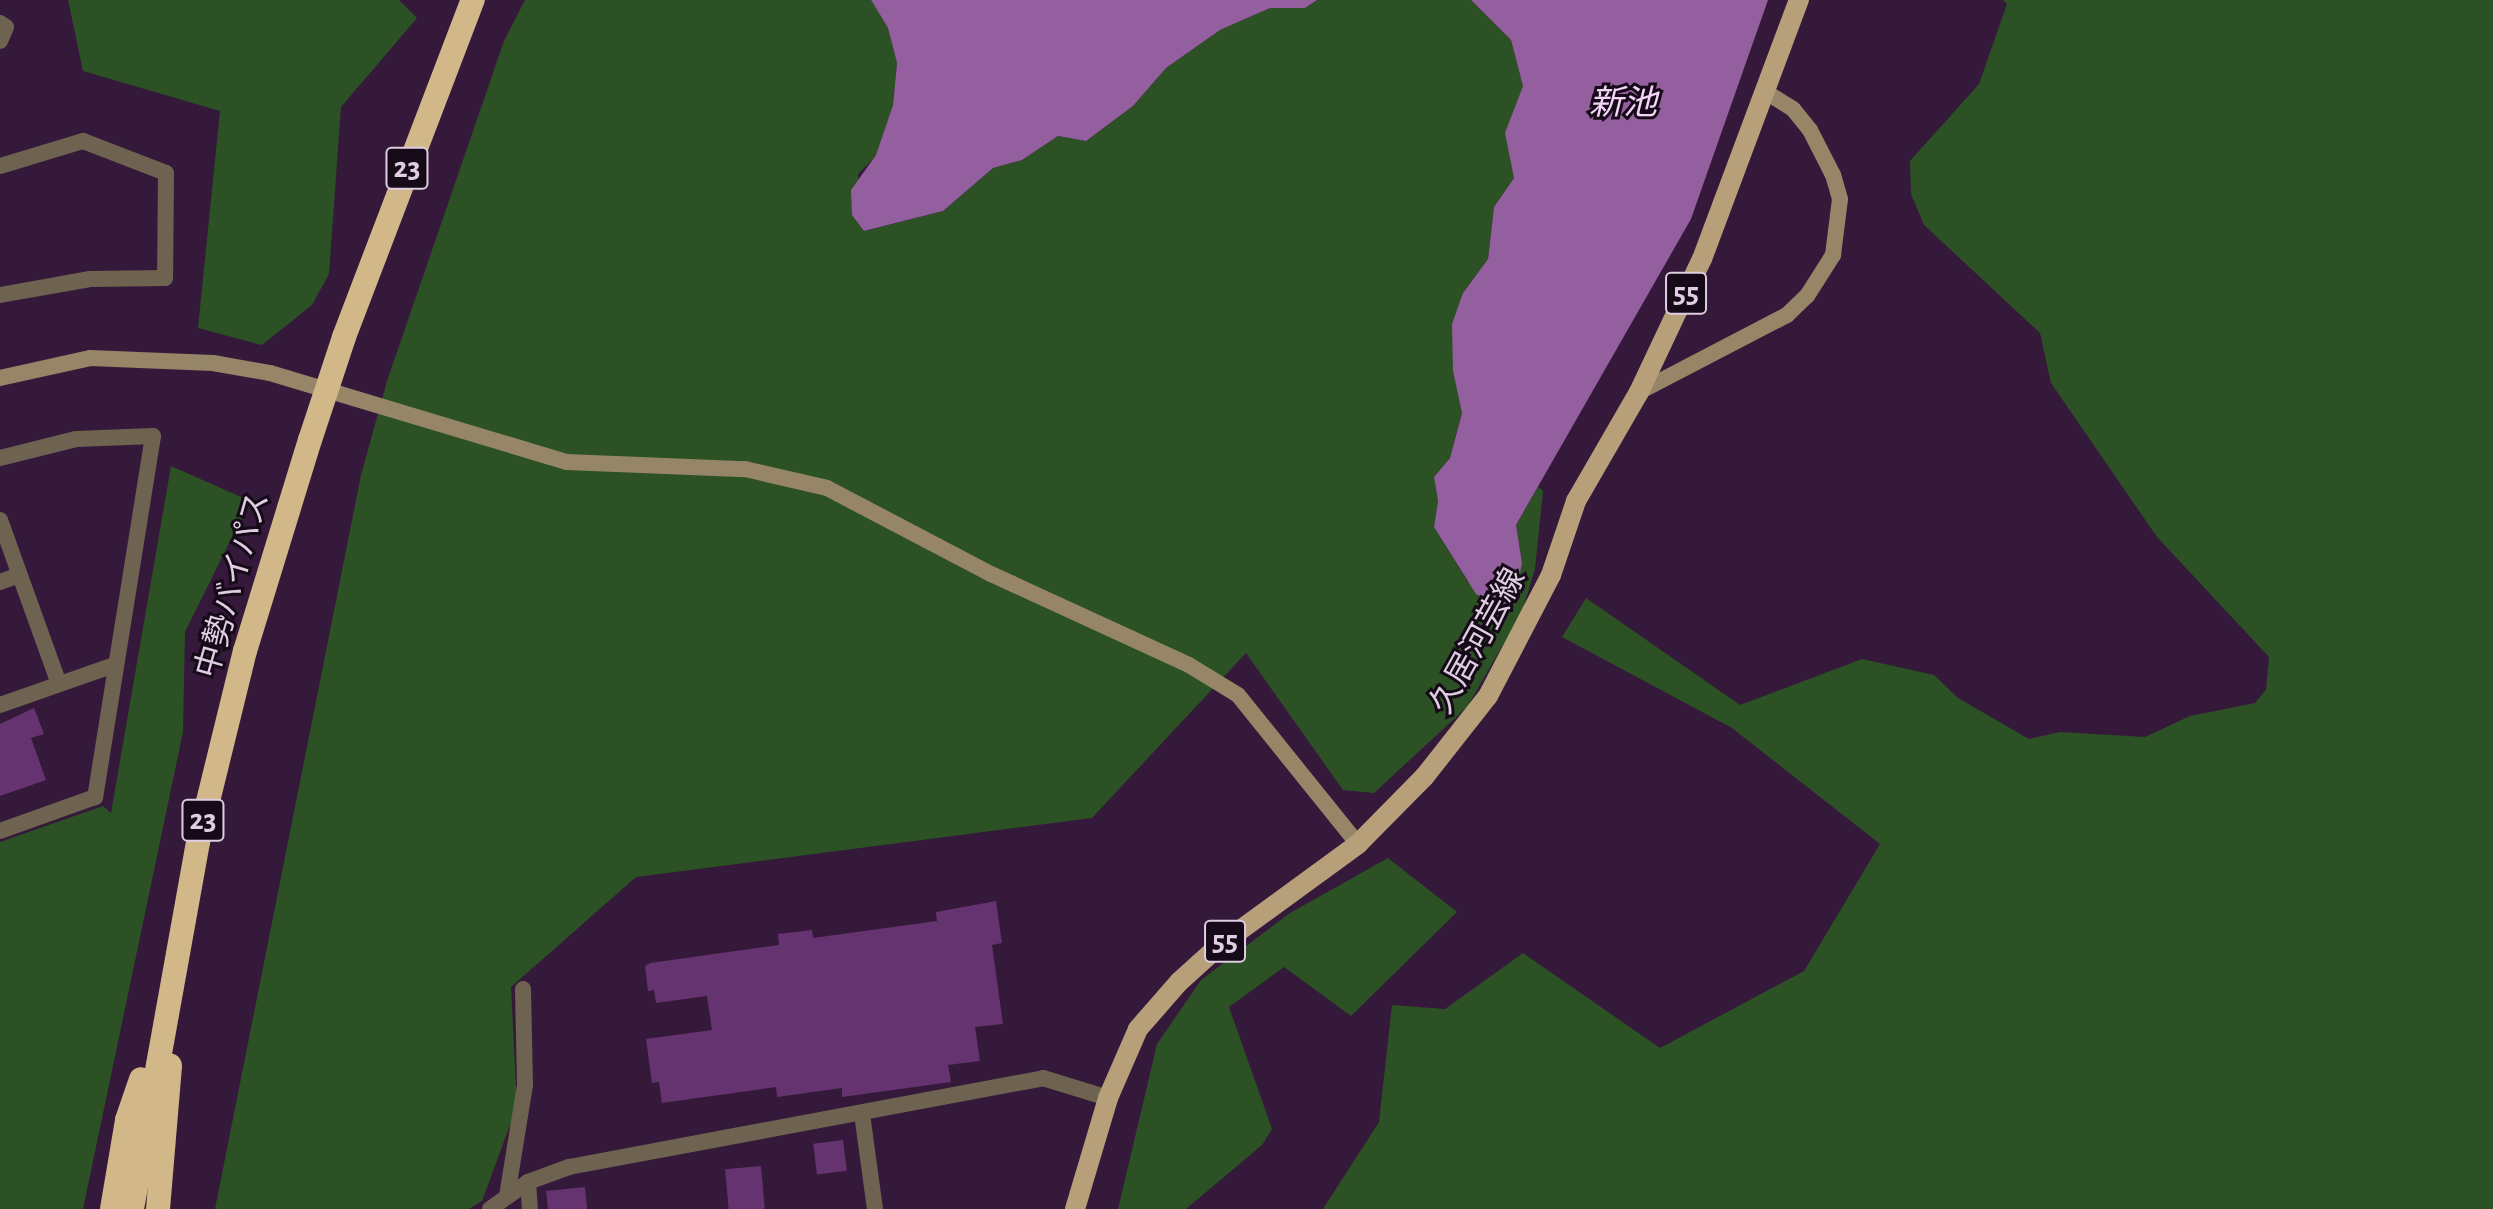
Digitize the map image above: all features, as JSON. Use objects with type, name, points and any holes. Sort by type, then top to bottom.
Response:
[{"type":"highway","name":"中勢バイパス","points":[[132,1209],[165,1006],[245,651],[344,337],[473,0]]},
{"type":"highway","name":"23","points":[[112,1209],[127,1120],[165,1006]]},
{"type":"highway","name":"23","points":[[158,1209],[171,1043],[165,1006]]},
{"type":"main road","name":"久居河芸線","points":[[1075,1209],[1108,1098],[1138,1029],[1179,982],[1221,944],[1358,844],[1443,755],[1488,696],[1551,575],[1576,501],[1639,392],[1702,259],[1767,93],[1799,0]]},
{"type":"street","points":[[0,23],[6,27],[0,41]]},
{"type":"street","points":[[1639,392],[1752,338],[1787,315],[1807,296],[1833,255],[1840,199],[1833,175],[1810,130],[1793,109],[1767,93]]},
{"type":"street","points":[[0,166],[83,141],[166,173],[165,278],[90,279],[0,295]]},
{"type":"street","points":[[0,378],[90,358],[213,363],[270,373],[567,462],[745,469],[827,488],[991,574],[1189,665],[1238,695],[1358,844]]},
{"type":"street","points":[[0,458],[76,439],[153,436],[95,797],[0,831]]},
{"type":"street","points":[[0,520],[59,684]]},
{"type":"street","points":[[0,582],[19,575]]},
{"type":"street","points":[[0,705],[114,665]]},
{"type":"street","points":[[507,1196],[525,1085],[523,989]]},
{"type":"street","points":[[490,1209],[528,1182],[569,1167],[1043,1078],[1108,1098]]},
{"type":"street","points":[[862,1114],[875,1209]]},
{"type":"street","points":[[528,1182],[530,1209]]},
{"type":"green space","points":[[68,0],[399,0],[417,18],[341,107],[329,274],[312,305],[262,345],[198,328],[220,111],[83,71]]},
{"type":"green space","points":[[525,0],[871,0],[888,28],[897,63],[893,105],[876,156],[858,174],[865,231],[943,211],[993,168],[1022,160],[1058,136],[1086,141],[1133,106],[1166,68],[1220,30],[1270,8],[1305,8],[1317,0],[1471,0],[1511,40],[1523,86],[1506,133],[1514,178],[1494,207],[1488,259],[1463,293],[1453,371],[1462,412],[1450,458],[1434,477],[1438,501],[1434,527],[1468,582],[1522,563],[1516,525],[1538,487],[1543,491],[1535,569],[1522,612],[1467,707],[1374,793],[1343,790],[1246,653],[1092,818],[636,877],[511,987],[517,1106],[482,1201],[469,1209],[215,1209],[361,475],[387,381],[504,41]]},
{"type":"green space","points":[[2003,0],[2493,0],[2493,1209],[1323,1209],[1379,1122],[1392,1005],[1445,1009],[1523,953],[1660,1048],[1804,971],[1880,844],[1732,728],[1562,637],[1586,598],[1740,705],[1862,659],[1934,675],[1958,698],[2029,739],[2060,732],[2145,737],[2190,716],[2255,703],[2266,690],[2269,657],[2157,537],[2051,383],[2040,333],[1924,225],[1911,194],[1910,161],[1979,84],[2007,4]]},
{"type":"green space","points":[[171,466],[250,501],[185,632],[183,732],[83,1209],[0,1209],[0,842],[103,806],[111,813]]},
{"type":"green space","points":[[1388,858],[1457,912],[1351,1016],[1284,967],[1229,1007],[1272,1129],[1262,1145],[1186,1209],[1118,1209],[1157,1044],[1201,980],[1290,913]]},
{"type":"water","points":[[871,0],[1317,0],[1305,8],[1270,8],[1220,30],[1166,68],[1133,106],[1086,141],[1058,136],[1022,160],[993,168],[943,211],[864,231],[852,215],[851,190],[876,155],[893,105],[897,63],[888,28]]},
{"type":"water","name":"新池","points":[[1471,0],[1768,0],[1691,219],[1516,525],[1522,563],[1515,599],[1502,605],[1476,594],[1434,527],[1438,501],[1434,477],[1450,458],[1462,413],[1453,371],[1452,324],[1463,293],[1488,259],[1494,207],[1514,178],[1505,133],[1523,86],[1511,40]]},
{"type":"building","points":[[34,708],[44,734],[31,738],[46,780],[0,796],[0,724]]},
{"type":"building","points":[[996,901],[1002,943],[992,945],[1003,1024],[975,1027],[980,1061],[948,1065],[951,1082],[842,1097],[842,1088],[777,1097],[776,1087],[662,1103],[659,1082],[652,1083],[646,1039],[712,1030],[707,996],[656,1003],[654,990],[648,991],[645,966],[779,945],[778,934],[812,930],[813,938],[937,921],[936,912]]},
{"type":"building","points":[[843,1140],[847,1171],[817,1174],[813,1144]]},
{"type":"building","points":[[761,1166],[765,1209],[729,1209],[725,1169]]},
{"type":"building","points":[[585,1187],[587,1209],[548,1209],[546,1191]]}]
